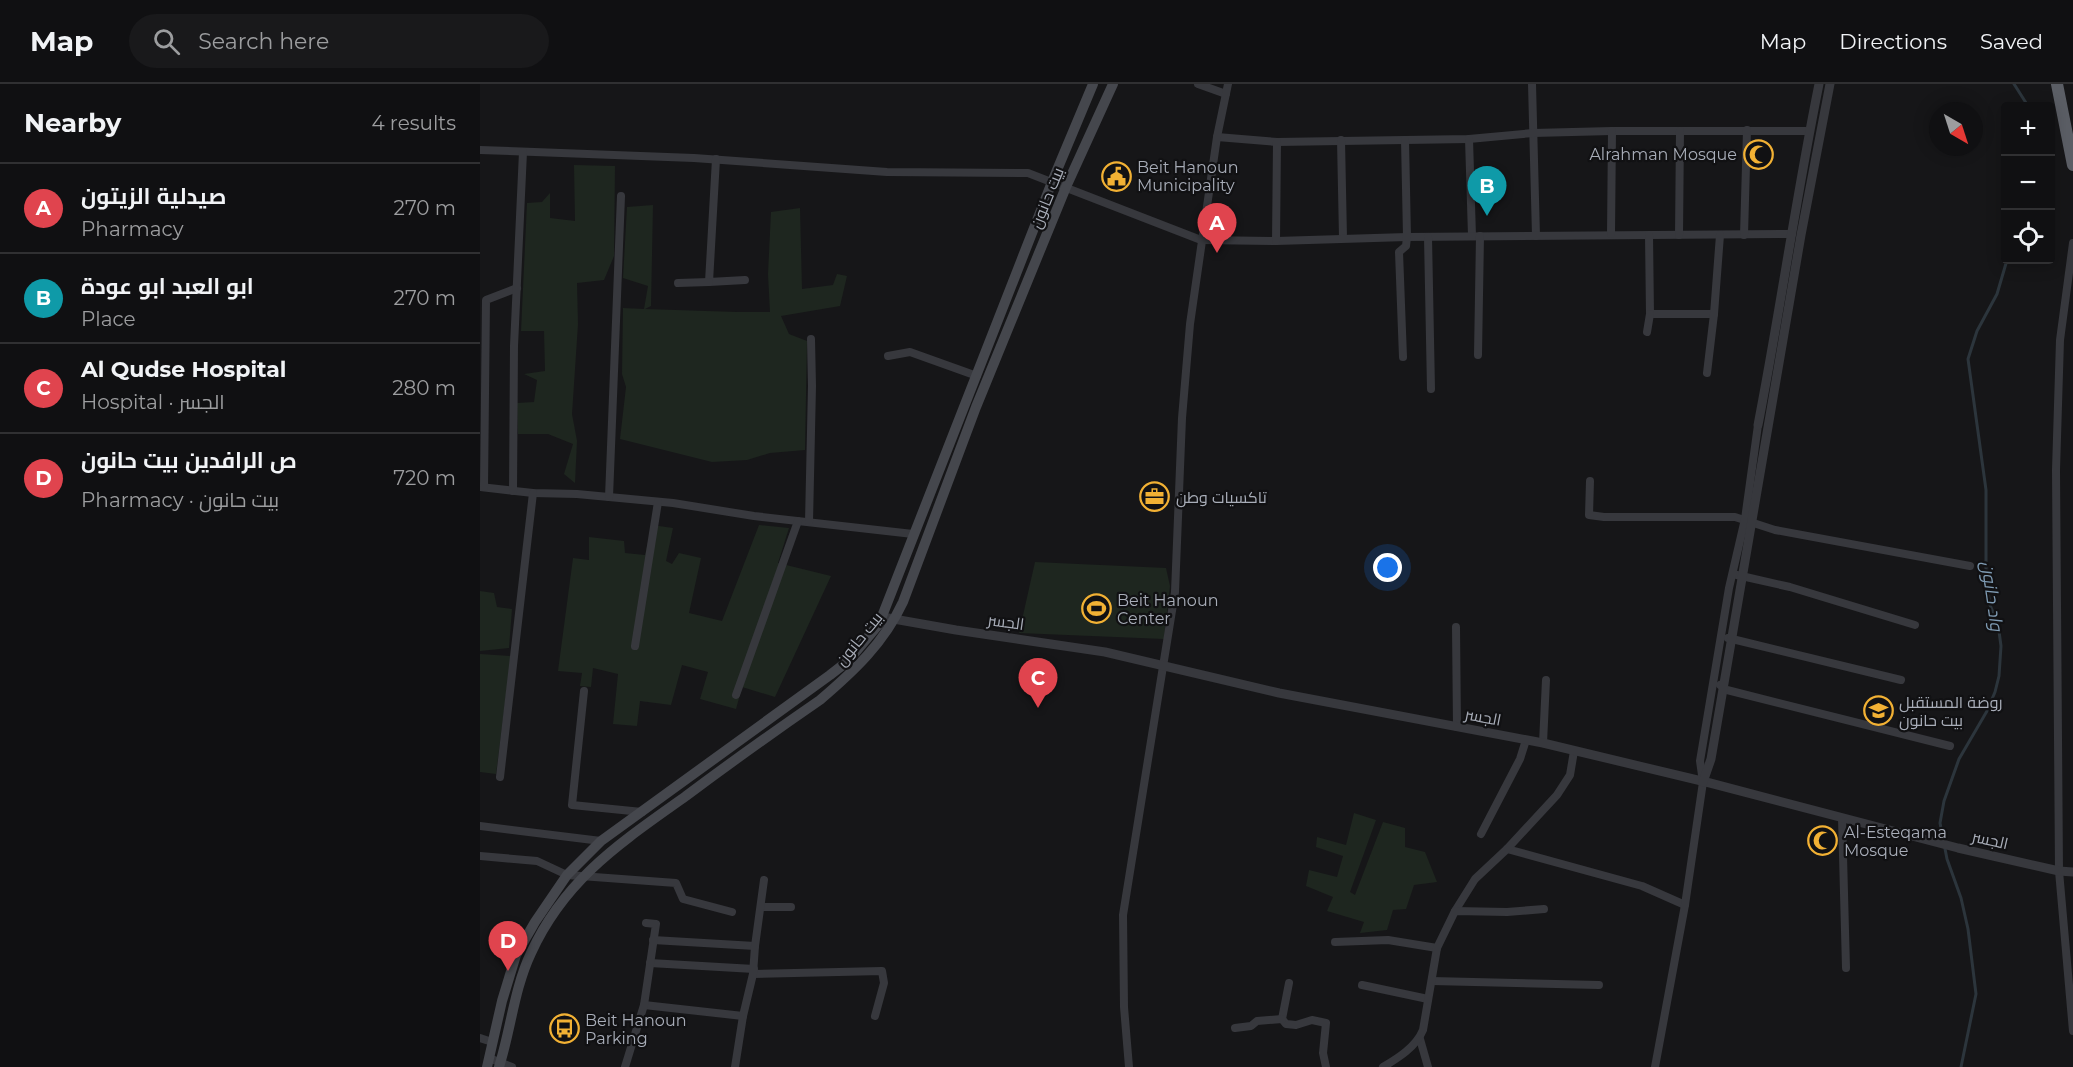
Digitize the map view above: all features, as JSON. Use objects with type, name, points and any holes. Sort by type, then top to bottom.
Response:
[{"type":"highway","points":[[2057,84],[2073,165]]},
{"type":"main road","name":"بيت حانون","points":[[488,1063],[516,955],[534,922],[567,875],[601,841],[848,661],[879,624],[1052,182],[1094,84]]},
{"type":"main road","name":"بيت حانون","points":[[499,1065],[514,999],[530,953],[554,913],[583,876],[624,839],[820,700],[870,655],[895,619],[976,407],[1066,187],[1113,84]]},
{"type":"street","points":[[1198,84],[1226,93]]},
{"type":"street","points":[[1129,1067],[1124,1007],[1123,915],[1175,592],[1182,418],[1190,324],[1217,137],[1228,84]]},
{"type":"street","points":[[1532,84],[1536,236]]},
{"type":"street","points":[[1655,1067],[1685,905],[1703,782],[1711,759],[1727,638],[1743,575],[1758,425],[1819,84]]},
{"type":"street","points":[[1727,638],[1732,574],[1749,522],[1830,84]]},
{"type":"street","points":[[1744,235],[1747,130]]},
{"type":"street","points":[[1217,137],[1277,142],[1469,139],[1533,133],[1612,131],[1809,131]]},
{"type":"street","points":[[1611,234],[1612,131]]},
{"type":"street","points":[[1679,235],[1680,131]]},
{"type":"street","points":[[1469,139],[1476,236],[1478,355]]},
{"type":"street","points":[[1341,140],[1343,238]]},
{"type":"street","points":[[1403,357],[1399,252],[1406,246],[1407,237],[1405,140]]},
{"type":"street","points":[[1276,241],[1277,142]]},
{"type":"street","points":[[480,150],[716,159],[887,172],[1028,173],[1201,240],[1276,241],[1611,234],[1791,234]]},
{"type":"street","points":[[513,491],[513,367],[523,152]]},
{"type":"street","points":[[709,282],[716,159]]},
{"type":"street","points":[[609,497],[621,196]]},
{"type":"street","points":[[1647,332],[1650,314],[1649,235]]},
{"type":"street","points":[[1707,373],[1720,235]]},
{"type":"street","points":[[1428,237],[1431,388]]},
{"type":"street","points":[[2073,243],[2060,340],[2056,470],[2059,871],[2073,1031]]},
{"type":"street","points":[[678,284],[745,280]]},
{"type":"street","points":[[517,288],[486,300],[482,487],[658,502],[913,534]]},
{"type":"street","points":[[1650,314],[1714,314]]},
{"type":"street","points":[[809,522],[812,386],[810,339]]},
{"type":"street","points":[[888,356],[910,352],[976,376]]},
{"type":"street","points":[[1590,481],[1589,515],[1604,518],[1735,518],[1775,530],[1970,566]]},
{"type":"street","points":[[500,777],[533,493]]},
{"type":"street","points":[[635,646],[658,502]]},
{"type":"street","points":[[736,695],[798,521]]},
{"type":"street","points":[[1732,574],[1790,587],[1915,625]]},
{"type":"street","name":"الجسر","points":[[882,618],[1068,646],[1164,665],[1279,693],[1543,743],[1904,835],[2059,871],[2073,872]]},
{"type":"street","points":[[1456,627],[1456,727]]},
{"type":"street","points":[[1727,638],[1901,680]]},
{"type":"street","points":[[1543,743],[1546,680]]},
{"type":"street","points":[[1719,685],[1727,690],[1781,705],[1950,746]]},
{"type":"street","points":[[584,691],[572,805],[642,812]]},
{"type":"street","points":[[1481,834],[1520,759],[1526,740]]},
{"type":"street","points":[[1383,1067],[1398,1058],[1420,1039],[1424,1030],[1437,948],[1455,911],[1475,879],[1507,849],[1557,795],[1570,775],[1574,751]]},
{"type":"street","points":[[1842,818],[1846,968]]},
{"type":"street","points":[[480,826],[601,841]]},
{"type":"street","points":[[1507,849],[1642,886],[1685,905]]},
{"type":"street","points":[[480,856],[537,861],[567,875],[676,884],[683,899],[732,912]]},
{"type":"street","points":[[735,1067],[743,1017],[754,972],[755,946],[762,908],[764,880]]},
{"type":"street","points":[[762,908],[791,907]]},
{"type":"street","points":[[1455,911],[1507,912],[1544,909]]},
{"type":"street","points":[[625,1067],[644,1005],[656,924],[646,923]]},
{"type":"street","points":[[652,940],[755,946]]},
{"type":"street","points":[[1335,942],[1388,940],[1437,948]]},
{"type":"street","points":[[650,963],[754,972],[882,971],[884,983],[876,1016]]},
{"type":"street","points":[[1432,981],[1599,986]]},
{"type":"street","points":[[1289,983],[1282,1019],[1286,1024],[1296,1025],[1312,1020],[1326,1023],[1323,1053],[1326,1067]]},
{"type":"street","points":[[1362,985],[1428,999]]},
{"type":"street","points":[[644,1005],[743,1017]]},
{"type":"street","points":[[1235,1028],[1251,1026],[1257,1021],[1282,1019]]},
{"type":"street","points":[[480,1038],[492,1042]]},
{"type":"street","points":[[1420,1039],[1428,1067]]},
{"type":"street","points":[[488,1063],[512,1067]]},
{"type":"shaded area","points":[[574,165],[615,166],[614,256],[604,280],[577,283],[578,324],[572,414],[577,441],[575,483],[564,474],[573,444],[548,434],[518,434],[517,403],[534,402],[537,380],[524,374],[545,371],[544,331],[521,331],[527,203],[542,202],[550,193],[550,218],[575,221]]},
{"type":"shaded area","points":[[653,205],[651,306],[645,309],[770,312],[768,274],[771,212],[800,208],[802,289],[833,285],[837,274],[847,276],[840,306],[781,316],[789,334],[807,341],[805,450],[770,453],[747,460],[712,462],[620,439],[626,387],[622,374],[623,308],[644,309],[648,286],[623,278],[627,207]]},
{"type":"shaded area","points":[[652,525],[673,528],[666,561],[672,564],[679,553],[701,558],[689,613],[722,621],[759,525],[789,528],[778,563],[831,576],[775,697],[742,687],[736,709],[700,699],[708,672],[682,665],[671,705],[640,701],[637,726],[613,724],[618,674],[593,668],[591,687],[580,686],[582,673],[558,671],[573,558],[589,560],[589,537],[624,541],[625,553],[645,555]]},
{"type":"shaded area","name":"Beit Hanoun Center","points":[[1035,562],[1166,568],[1170,586],[1164,639],[1019,633]]},
{"type":"shaded area","points":[[480,591],[494,593],[497,607],[512,609],[509,648],[480,651]]},
{"type":"shaded area","points":[[480,654],[511,656],[496,774],[480,772]]},
{"type":"shaded area","points":[[1354,813],[1376,820],[1350,892],[1355,895],[1383,822],[1405,828],[1405,847],[1425,852],[1437,882],[1414,885],[1406,909],[1393,910],[1387,930],[1360,933],[1364,922],[1327,911],[1333,897],[1306,886],[1309,870],[1337,877],[1343,856],[1316,847],[1317,837],[1346,845]]},
{"type":"waterway","name":"واد حانون","points":[[2014,84],[2025,102]]},
{"type":"waterway","name":"واد حانون","points":[[1961,1067],[1976,994],[1968,929],[1961,898],[1947,859],[1940,823],[1944,801],[1959,759],[1987,711],[1999,676],[2001,646],[1998,624],[1990,605],[1986,580],[1986,490],[1968,359],[1977,331],[1997,294],[2006,264]]},
{"type":"place","name":"Alrahman Mosque","points":[[1758,154]]},
{"type":"place","name":"Beit Hanoun Municipality","points":[[1116,176]]},
{"type":"place","name":"ابو العبد ابو عودة","points":[[1487,216]]},
{"type":"place","name":"صيدلية الزيتون","points":[[1217,253]]},
{"type":"place","name":"تاكسيات وطن","points":[[1155,497]]},
{"type":"place","name":"Beit Hanoun Center","points":[[1096,609]]},
{"type":"place","name":"Al Qudse Hospital","points":[[1038,708]]},
{"type":"place","name":"روضة المستقبل بيت حانون","points":[[1878,711]]},
{"type":"place","name":"Al-Esteqama Mosque","points":[[1823,841]]},
{"type":"place","name":"ص الرافدين بيت حانون","points":[[508,971]]},
{"type":"place","name":"Beit Hanoun Parking","points":[[564,1029]]}]
